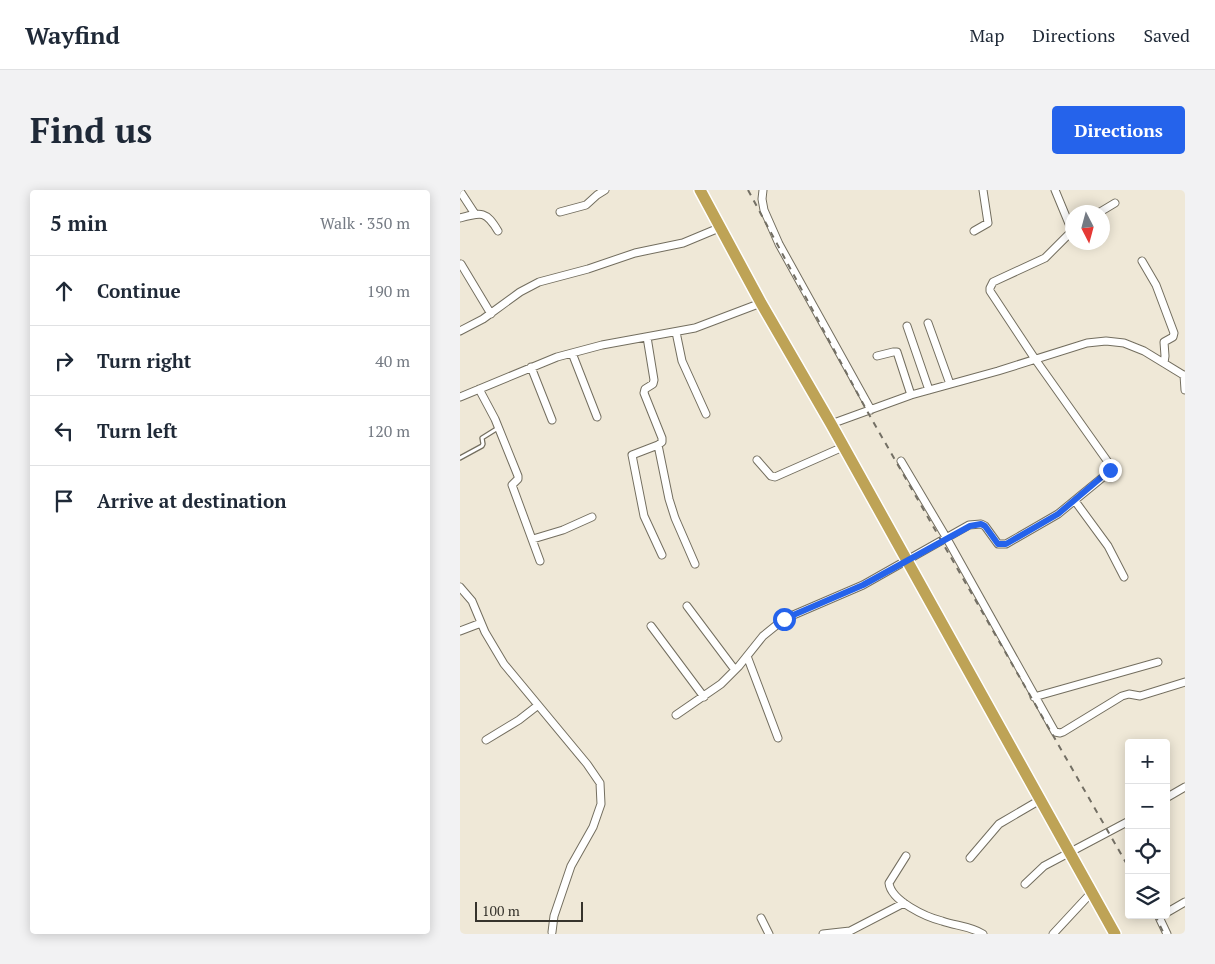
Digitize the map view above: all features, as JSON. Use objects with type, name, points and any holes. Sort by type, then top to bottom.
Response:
[{"type":"highway","points":[[700,190],[719,228],[831,424],[1115,934]]},
{"type":"street","points":[[560,212],[586,205],[605,190]]},
{"type":"street","points":[[763,190],[762,204],[772,229],[871,410]]},
{"type":"street","points":[[974,232],[988,223],[983,190]]},
{"type":"street","points":[[1055,190],[1065,214]]},
{"type":"street","points":[[460,191],[475,214]]},
{"type":"street","points":[[1110,206],[1115,203]]},
{"type":"street","points":[[460,218],[480,213],[488,217],[498,231]]},
{"type":"street","points":[[460,331],[491,314],[520,292],[539,282],[588,269],[636,253],[684,243],[719,228]]},
{"type":"street","points":[[676,715],[721,684],[747,656],[762,636],[784,619],[847,592],[946,537],[970,526],[981,524],[985,526],[998,544],[1006,544],[1058,514],[1108,473],[1109,465],[990,291],[993,282],[1045,258],[1065,238]]},
{"type":"street","points":[[1142,261],[1156,285],[1174,333],[1173,337],[1164,342],[1164,363]]},
{"type":"street","points":[[461,264],[491,314]]},
{"type":"street","points":[[460,396],[572,352],[676,332],[717,321],[761,303]]},
{"type":"street","points":[[928,323],[950,384]]},
{"type":"street","points":[[907,326],[929,390]]},
{"type":"street","points":[[676,332],[682,361],[706,414]]},
{"type":"street","points":[[647,337],[654,380],[653,384],[645,389],[644,393],[662,442],[634,453],[632,457],[644,516],[662,555]]},
{"type":"street","points":[[831,424],[911,395],[998,371],[1087,343],[1106,341],[1124,343],[1144,351],[1164,363],[1184,376],[1185,390]]},
{"type":"street","points":[[572,352],[597,417]]},
{"type":"street","points":[[877,356],[897,352],[911,395]]},
{"type":"street","points":[[531,367],[552,420]]},
{"type":"street","points":[[479,389],[499,428],[518,476],[518,480],[512,485],[540,561]]},
{"type":"street","points":[[658,445],[669,499],[695,564]]},
{"type":"street","points":[[758,460],[771,476],[775,477],[843,447]]},
{"type":"street","points":[[901,461],[946,537],[1055,732],[1060,733],[1122,696],[1129,694],[1140,696],[1185,682]]},
{"type":"street","points":[[1075,501],[1108,546],[1124,577]]},
{"type":"street","points":[[533,539],[563,530],[592,517]]},
{"type":"street","points":[[460,587],[469,596],[499,657],[537,706],[587,764],[600,783],[602,792],[598,816],[570,866],[554,916],[552,932]]},
{"type":"street","points":[[687,606],[735,670]]},
{"type":"street","points":[[460,631],[481,623]]},
{"type":"street","points":[[651,626],[704,697]]},
{"type":"street","points":[[747,656],[778,738]]},
{"type":"street","points":[[1034,697],[1158,662]]},
{"type":"street","points":[[486,740],[519,720],[537,706]]},
{"type":"street","points":[[1170,796],[1185,787]]},
{"type":"street","points":[[970,858],[999,824],[1040,800]]},
{"type":"street","points":[[1024,884],[1044,866],[1069,851],[1125,823]]},
{"type":"street","points":[[906,856],[889,885],[904,903],[940,921],[964,926],[983,934]]},
{"type":"street","points":[[1053,934],[1092,892]]},
{"type":"street","points":[[1170,911],[1185,902]]},
{"type":"street","points":[[823,934],[850,930],[904,903]]},
{"type":"street","points":[[761,918],[769,934]]},
{"type":"street","points":[[1161,919],[1167,934]]},
{"type":"lane","points":[[460,458],[482,446],[482,437],[499,428]]},
{"type":"railway","points":[[748,190],[867,411],[1125,861]]},
{"type":"railway","points":[[1157,919],[1164,934]]},
{"type":"route","points":[[784,619],[863,585],[958,530],[977,523],[985,526],[998,544],[1006,544],[1058,514],[1110,470]]}]
